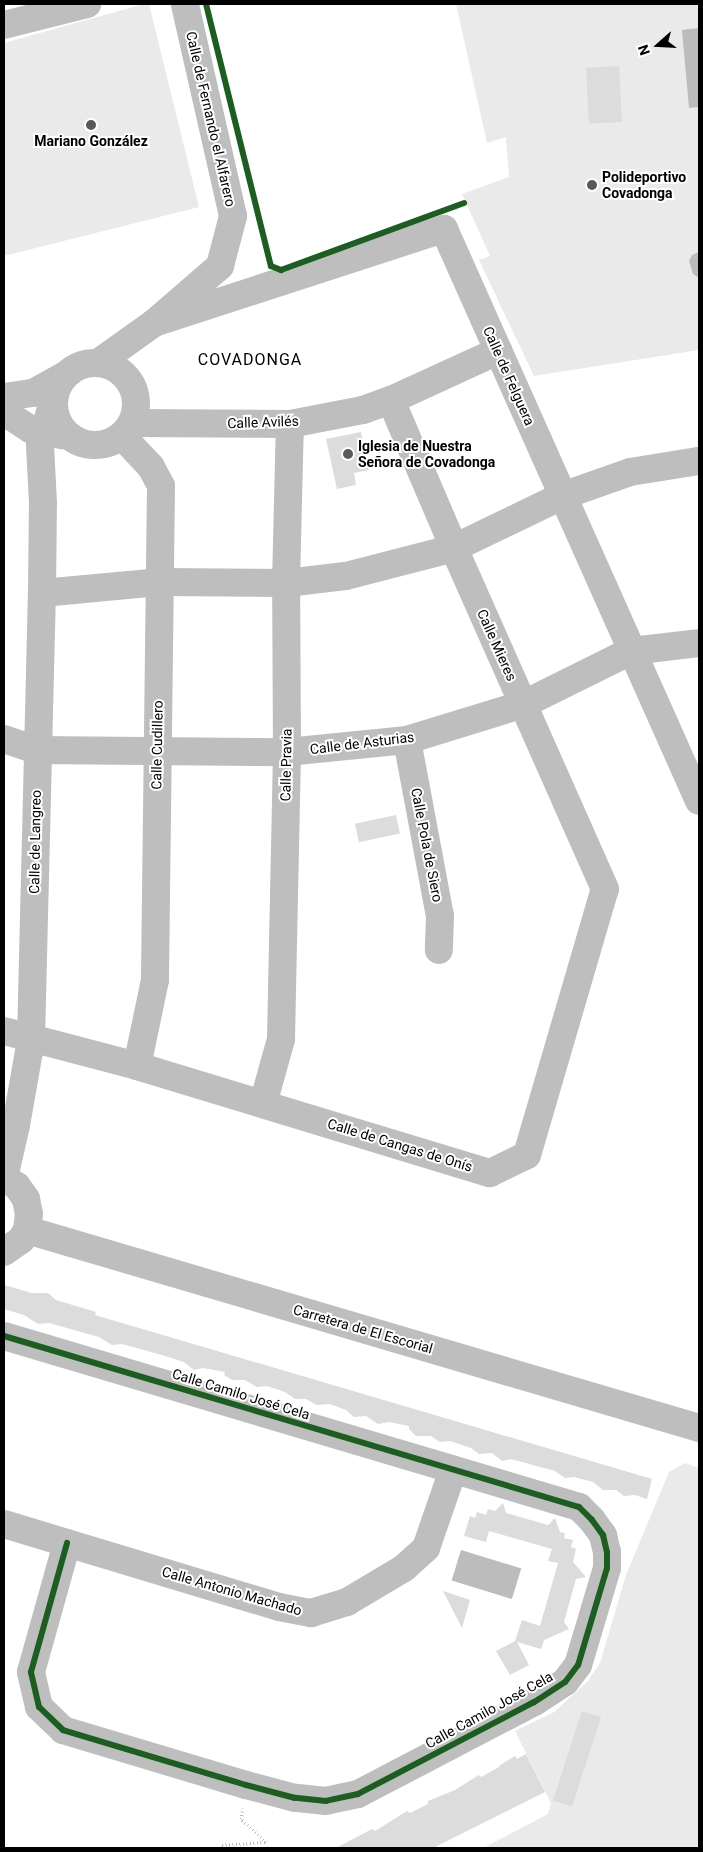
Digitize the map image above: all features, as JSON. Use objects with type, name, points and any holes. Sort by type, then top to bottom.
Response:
[{"type":"street","points":[[4,25],[87,4]]},
{"type":"street","name":"Calle de Fernando el Alfarero","points":[[98,363],[154,323],[220,266],[234,216],[185,4]]},
{"type":"street","name":"Calle de Felguera","points":[[154,323],[444,229],[699,801]]},
{"type":"street","name":"Calle de Fernando el Alfarero","points":[[129,380],[154,323]]},
{"type":"street","name":"Calle Avilés","points":[[127,430],[290,424],[363,410],[391,400],[498,351]]},
{"type":"street","points":[[98,363],[116,368],[129,380],[137,401],[136,413],[127,430],[110,443],[96,446],[30,429],[6,409],[33,393],[60,385],[86,364],[98,363]]},
{"type":"street","points":[[43,503],[50,478],[61,459],[68,452],[60,385]]},
{"type":"street","name":"Calle Mieres","points":[[391,400],[454,548],[605,889]]},
{"type":"street","points":[[6,409],[33,443],[42,468]]},
{"type":"street","name":"Calle Pravia","points":[[263,1104],[280,1038],[287,752],[286,583],[290,424]]},
{"type":"street","name":"Calle Cudillero","points":[[127,430],[161,486],[161,582],[156,752],[155,980],[137,1066]]},
{"type":"street","points":[[43,503],[40,445],[65,437]]},
{"type":"street","points":[[42,593],[161,582],[286,583],[346,576],[454,548],[562,496],[630,472],[699,461]]},
{"type":"street","name":"Calle de Langreo","points":[[4,1178],[16,1126],[31,1040],[43,503]]},
{"type":"street","name":"Calle de Asturias","points":[[4,739],[36,750],[156,752],[287,752],[407,740],[524,704],[631,651],[699,643]]},
{"type":"street","name":"Calle Pola de Siero","points":[[407,740],[440,916],[439,950]]},
{"type":"street","name":"Calle de Cangas de Onís","points":[[4,1031],[31,1040],[137,1066],[490,1173],[527,1155],[605,889]]},
{"type":"street","points":[[4,1178],[17,1186],[26,1199],[29,1214],[27,1230],[20,1240],[4,1252]]},
{"type":"street","name":"Carretera de El Escorial","points":[[27,1230],[699,1428]]},
{"type":"street","name":"Calle Camilo José Cela","points":[[4,1336],[579,1507],[598,1526],[605,1543],[606,1568],[578,1665],[565,1682],[534,1702],[358,1794],[326,1801],[294,1798],[63,1730],[39,1707],[31,1672],[68,1543]]},
{"type":"street","name":"Calle Antonio Machado","points":[[4,1524],[279,1607],[311,1613],[347,1602],[404,1568],[426,1548],[453,1470]]},
{"type":"path","points":[[225,1848],[222,1845],[266,1842],[241,1819],[246,1785]]},
{"type":"shaded area","name":"Mariano González","points":[[149,4],[199,207],[4,256],[4,43]]},
{"type":"shaded area","name":"Polideportivo Covadonga","points":[[456,4],[699,4],[699,350],[534,376],[479,260],[490,256],[462,194],[509,177],[506,137],[487,143]]},
{"type":"shaded area","points":[[699,28],[699,107],[689,108],[682,30]]},
{"type":"shaded area","points":[[699,252],[699,278],[693,274],[689,261],[692,255]]},
{"type":"shaded area","points":[[685,1463],[699,1468],[699,1848],[483,1848],[548,1814],[551,1803],[515,1731],[554,1712],[587,1682],[600,1663],[626,1575],[669,1472]]},
{"type":"shaded area","points":[[461,1550],[521,1568],[512,1599],[452,1581]]},
{"type":"building","points":[[619,66],[622,122],[589,124],[586,68]]},
{"type":"building","name":"Iglesia de Nuestra Señora de Covadonga","points":[[361,432],[369,470],[354,473],[356,485],[337,489],[326,439]]},
{"type":"building","points":[[396,815],[400,834],[359,842],[355,824]]},
{"type":"building","points":[[4,1285],[32,1293],[48,1293],[56,1300],[96,1312],[95,1315],[652,1479],[647,1499],[635,1495],[624,1496],[616,1490],[603,1490],[593,1482],[574,1477],[565,1478],[555,1471],[511,1459],[502,1461],[492,1453],[479,1454],[471,1448],[450,1441],[440,1442],[431,1436],[416,1436],[409,1429],[409,1426],[389,1422],[378,1424],[366,1416],[354,1417],[346,1410],[330,1404],[317,1405],[306,1399],[295,1399],[285,1392],[267,1386],[257,1387],[245,1380],[232,1380],[224,1375],[225,1372],[203,1368],[194,1370],[184,1362],[162,1355],[122,1344],[112,1345],[99,1337],[49,1323],[38,1324],[24,1315],[4,1309]]},
{"type":"building","points":[[503,1503],[506,1513],[548,1525],[555,1518],[560,1532],[565,1533],[564,1538],[573,1540],[571,1547],[576,1549],[573,1562],[586,1577],[576,1579],[564,1622],[569,1629],[544,1640],[541,1649],[517,1642],[529,1665],[510,1675],[496,1651],[515,1641],[522,1620],[540,1626],[558,1563],[548,1561],[552,1549],[489,1531],[486,1542],[464,1536],[470,1516],[475,1518],[477,1512],[486,1515],[488,1509],[495,1511]]},
{"type":"building","points":[[443,1591],[470,1600],[462,1628]]},
{"type":"building","points":[[582,1711],[601,1717],[572,1807],[553,1800]]},
{"type":"building","points":[[526,1754],[545,1792],[433,1848],[336,1848],[372,1829],[375,1831],[407,1811],[410,1813],[428,1804],[428,1801],[455,1790],[479,1775],[481,1777],[515,1756],[517,1759]]},
{"type":"cycle path","points":[[206,4],[271,266],[281,270],[464,203]]},
{"type":"cycle path","points":[[4,1336],[579,1507],[603,1535],[607,1552],[607,1568],[578,1665],[565,1682],[534,1702],[358,1794],[326,1801],[295,1798],[246,1785],[63,1730],[39,1707],[31,1672],[67,1543]]},
{"type":"place","name":"Mariano González","points":[[91,125]]},
{"type":"place","name":"Polideportivo Covadonga","points":[[592,185]]},
{"type":"place","name":"Iglesia de Nuestra Señora de Covadonga","points":[[348,454]]},
{"type":"district","name":"COVADONGA","points":[[250,360]]}]
